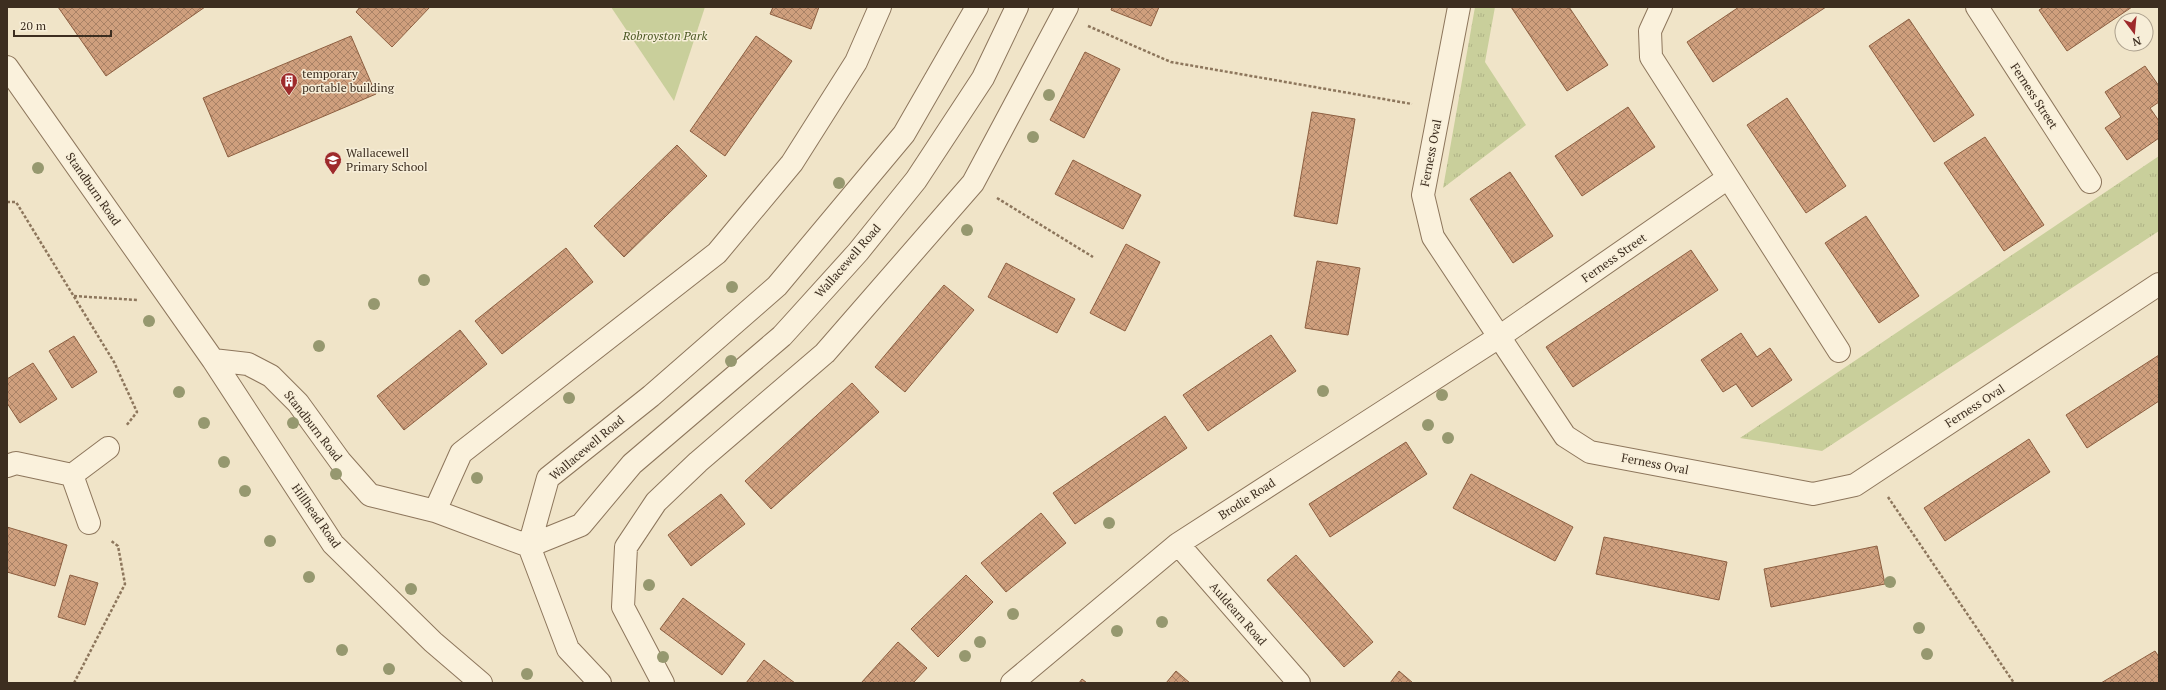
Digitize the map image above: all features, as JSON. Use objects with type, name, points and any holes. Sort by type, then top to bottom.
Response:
[{"type":"street","points":[[435,511],[461,454],[717,253],[792,163],[856,62],[880,7]]},
{"type":"street","name":"Wallacewell Road","points":[[529,546],[548,478],[651,396],[777,286],[904,134],[977,7]]},
{"type":"street","name":"Wallacewell Road","points":[[529,546],[581,525],[632,464],[782,336],[842,269],[916,180],[983,78],[1017,7]]},
{"type":"street","name":"Ferness Oval","points":[[1459,7],[1423,196],[1433,237],[1565,436],[1590,452],[1813,494],[1855,486],[2159,284]]},
{"type":"street","points":[[1661,7],[1650,31],[1651,58],[1839,351]]},
{"type":"street","name":"Ferness Street","points":[[1979,8],[2090,182]]},
{"type":"street","points":[[663,683],[623,607],[626,547],[656,502],[698,462],[824,353],[973,183],[1065,11]]},
{"type":"street","name":"Standburn Road","points":[[7,67],[213,360],[248,364],[271,376],[298,403],[340,461],[370,495],[435,511],[529,546]]},
{"type":"street","name":"Ferness Street","points":[[1498,337],[1728,178]]},
{"type":"street","name":"Brodie Road","points":[[1012,683],[1178,544],[1498,337]]},
{"type":"street","name":"Hillhead Road","points":[[213,360],[333,544],[433,642],[481,683]]},
{"type":"street","points":[[7,466],[16,463],[72,475],[108,448]]},
{"type":"street","points":[[72,475],[89,523]]},
{"type":"street","name":"Auldearn Road","points":[[1178,544],[1299,683]]},
{"type":"street","points":[[529,546],[568,648],[600,683]]},
{"type":"path","points":[[1065,11],[1171,62],[1440,109]]},
{"type":"path","points":[[973,183],[1093,257]]},
{"type":"path","points":[[7,202],[16,202],[114,362],[137,412],[108,448]]},
{"type":"path","points":[[74,296],[172,302]]},
{"type":"path","points":[[1873,473],[2014,683]]},
{"type":"path","points":[[74,683],[125,584],[118,546],[89,523]]},
{"type":"green space","name":"Robroyston Park","points":[[611,7],[705,7],[674,101]]},
{"type":"green space","points":[[1475,7],[1495,7],[1485,62],[1526,125],[1443,188]]},
{"type":"green space","points":[[2159,156],[2159,231],[1822,451],[1740,438]]},
{"type":"building","points":[[58,7],[205,7],[106,76]]},
{"type":"building","points":[[360,7],[430,7],[392,47],[356,12]]},
{"type":"building","points":[[773,7],[819,7],[811,29],[770,14]]},
{"type":"building","points":[[1112,7],[1159,7],[1151,26],[1111,10]]},
{"type":"building","points":[[1511,7],[1569,7],[1608,65],[1567,91]]},
{"type":"building","points":[[1739,7],[1826,7],[1713,82],[1687,42]]},
{"type":"building","points":[[2044,7],[2132,7],[2125,12],[2114,12],[2114,19],[2067,51],[2039,10]]},
{"type":"building","points":[[1909,19],[1974,115],[1934,142],[1869,46]]},
{"type":"building","name":"temporary portable building","points":[[351,36],[376,94],[228,157],[203,98]]},
{"type":"building","points":[[756,36],[792,61],[725,156],[690,131]]},
{"type":"building","points":[[1085,52],[1120,69],[1084,138],[1050,120]]},
{"type":"building","points":[[2145,66],[2159,86],[2159,102],[2150,108],[2159,121],[2159,138],[2127,160],[2105,128],[2121,117],[2105,92]]},
{"type":"building","points":[[1787,98],[1846,186],[1806,213],[1747,125]]},
{"type":"building","points":[[1628,107],[1655,147],[1582,196],[1555,156]]},
{"type":"building","points":[[1312,112],[1355,119],[1337,224],[1294,216]]},
{"type":"building","points":[[1985,137],[2044,225],[2004,251],[1944,163]]},
{"type":"building","points":[[677,145],[707,176],[624,257],[594,226]]},
{"type":"building","points":[[1073,160],[1141,195],[1123,229],[1055,194]]},
{"type":"building","points":[[1510,172],[1553,236],[1513,263],[1470,199]]},
{"type":"building","points":[[1866,216],[1919,296],[1879,323],[1825,243]]},
{"type":"building","points":[[1126,244],[1160,262],[1125,331],[1090,313]]},
{"type":"building","points":[[566,248],[593,282],[502,354],[475,321]]},
{"type":"building","points":[[1691,250],[1718,290],[1573,387],[1546,347]]},
{"type":"building","points":[[1317,261],[1360,268],[1348,335],[1305,328]]},
{"type":"building","points":[[1006,263],[1075,299],[1057,333],[988,297]]},
{"type":"building","points":[[944,285],[974,310],[905,392],[875,367]]},
{"type":"building","points":[[460,330],[487,364],[404,430],[377,396]]},
{"type":"building","points":[[1741,333],[1757,357],[1770,348],[1792,380],[1752,407],[1736,384],[1723,392],[1701,360]]},
{"type":"building","points":[[1271,335],[1296,371],[1208,431],[1183,395]]},
{"type":"building","points":[[74,336],[97,372],[72,388],[49,351]]},
{"type":"building","points":[[2159,355],[2159,401],[2087,448],[2066,415]]},
{"type":"building","points":[[33,363],[57,399],[20,423],[7,403],[7,379]]},
{"type":"building","points":[[852,383],[879,412],[771,509],[745,481]]},
{"type":"building","points":[[1165,416],[1187,448],[1075,524],[1053,493]]},
{"type":"building","points":[[2029,439],[2050,472],[1945,541],[1924,508]]},
{"type":"building","points":[[1406,442],[1427,474],[1330,537],[1309,504]]},
{"type":"building","points":[[1471,474],[1573,527],[1555,561],[1453,508]]},
{"type":"building","points":[[721,494],[745,524],[691,566],[668,535]]},
{"type":"building","points":[[1041,513],[1066,543],[1006,592],[981,563]]},
{"type":"building","points":[[7,527],[67,545],[55,586],[7,572]]},
{"type":"building","points":[[1604,537],[1727,562],[1719,600],[1596,574]]},
{"type":"building","points":[[1877,546],[1885,584],[1771,607],[1764,569]]},
{"type":"building","points":[[1296,555],[1373,642],[1344,667],[1267,580]]},
{"type":"building","points":[[70,575],[98,583],[85,625],[58,617]]},
{"type":"building","points":[[966,575],[993,602],[938,657],[911,629]]},
{"type":"building","points":[[683,598],[745,644],[722,675],[660,629]]},
{"type":"building","points":[[898,642],[927,668],[913,683],[861,683]]},
{"type":"building","points":[[2155,651],[2159,657],[2159,683],[2101,683]]},
{"type":"building","points":[[764,660],[795,683],[746,683]]},
{"type":"building","points":[[1176,671],[1190,683],[1166,683]]},
{"type":"building","points":[[1399,671],[1413,683],[1390,683]]},
{"type":"building","points":[[1082,679],[1087,683],[1079,683]]},
{"type":"place","name":"temporary portable building","points":[[289,96]]},
{"type":"place","name":"Wallacewell Primary School","points":[[333,175]]}]
